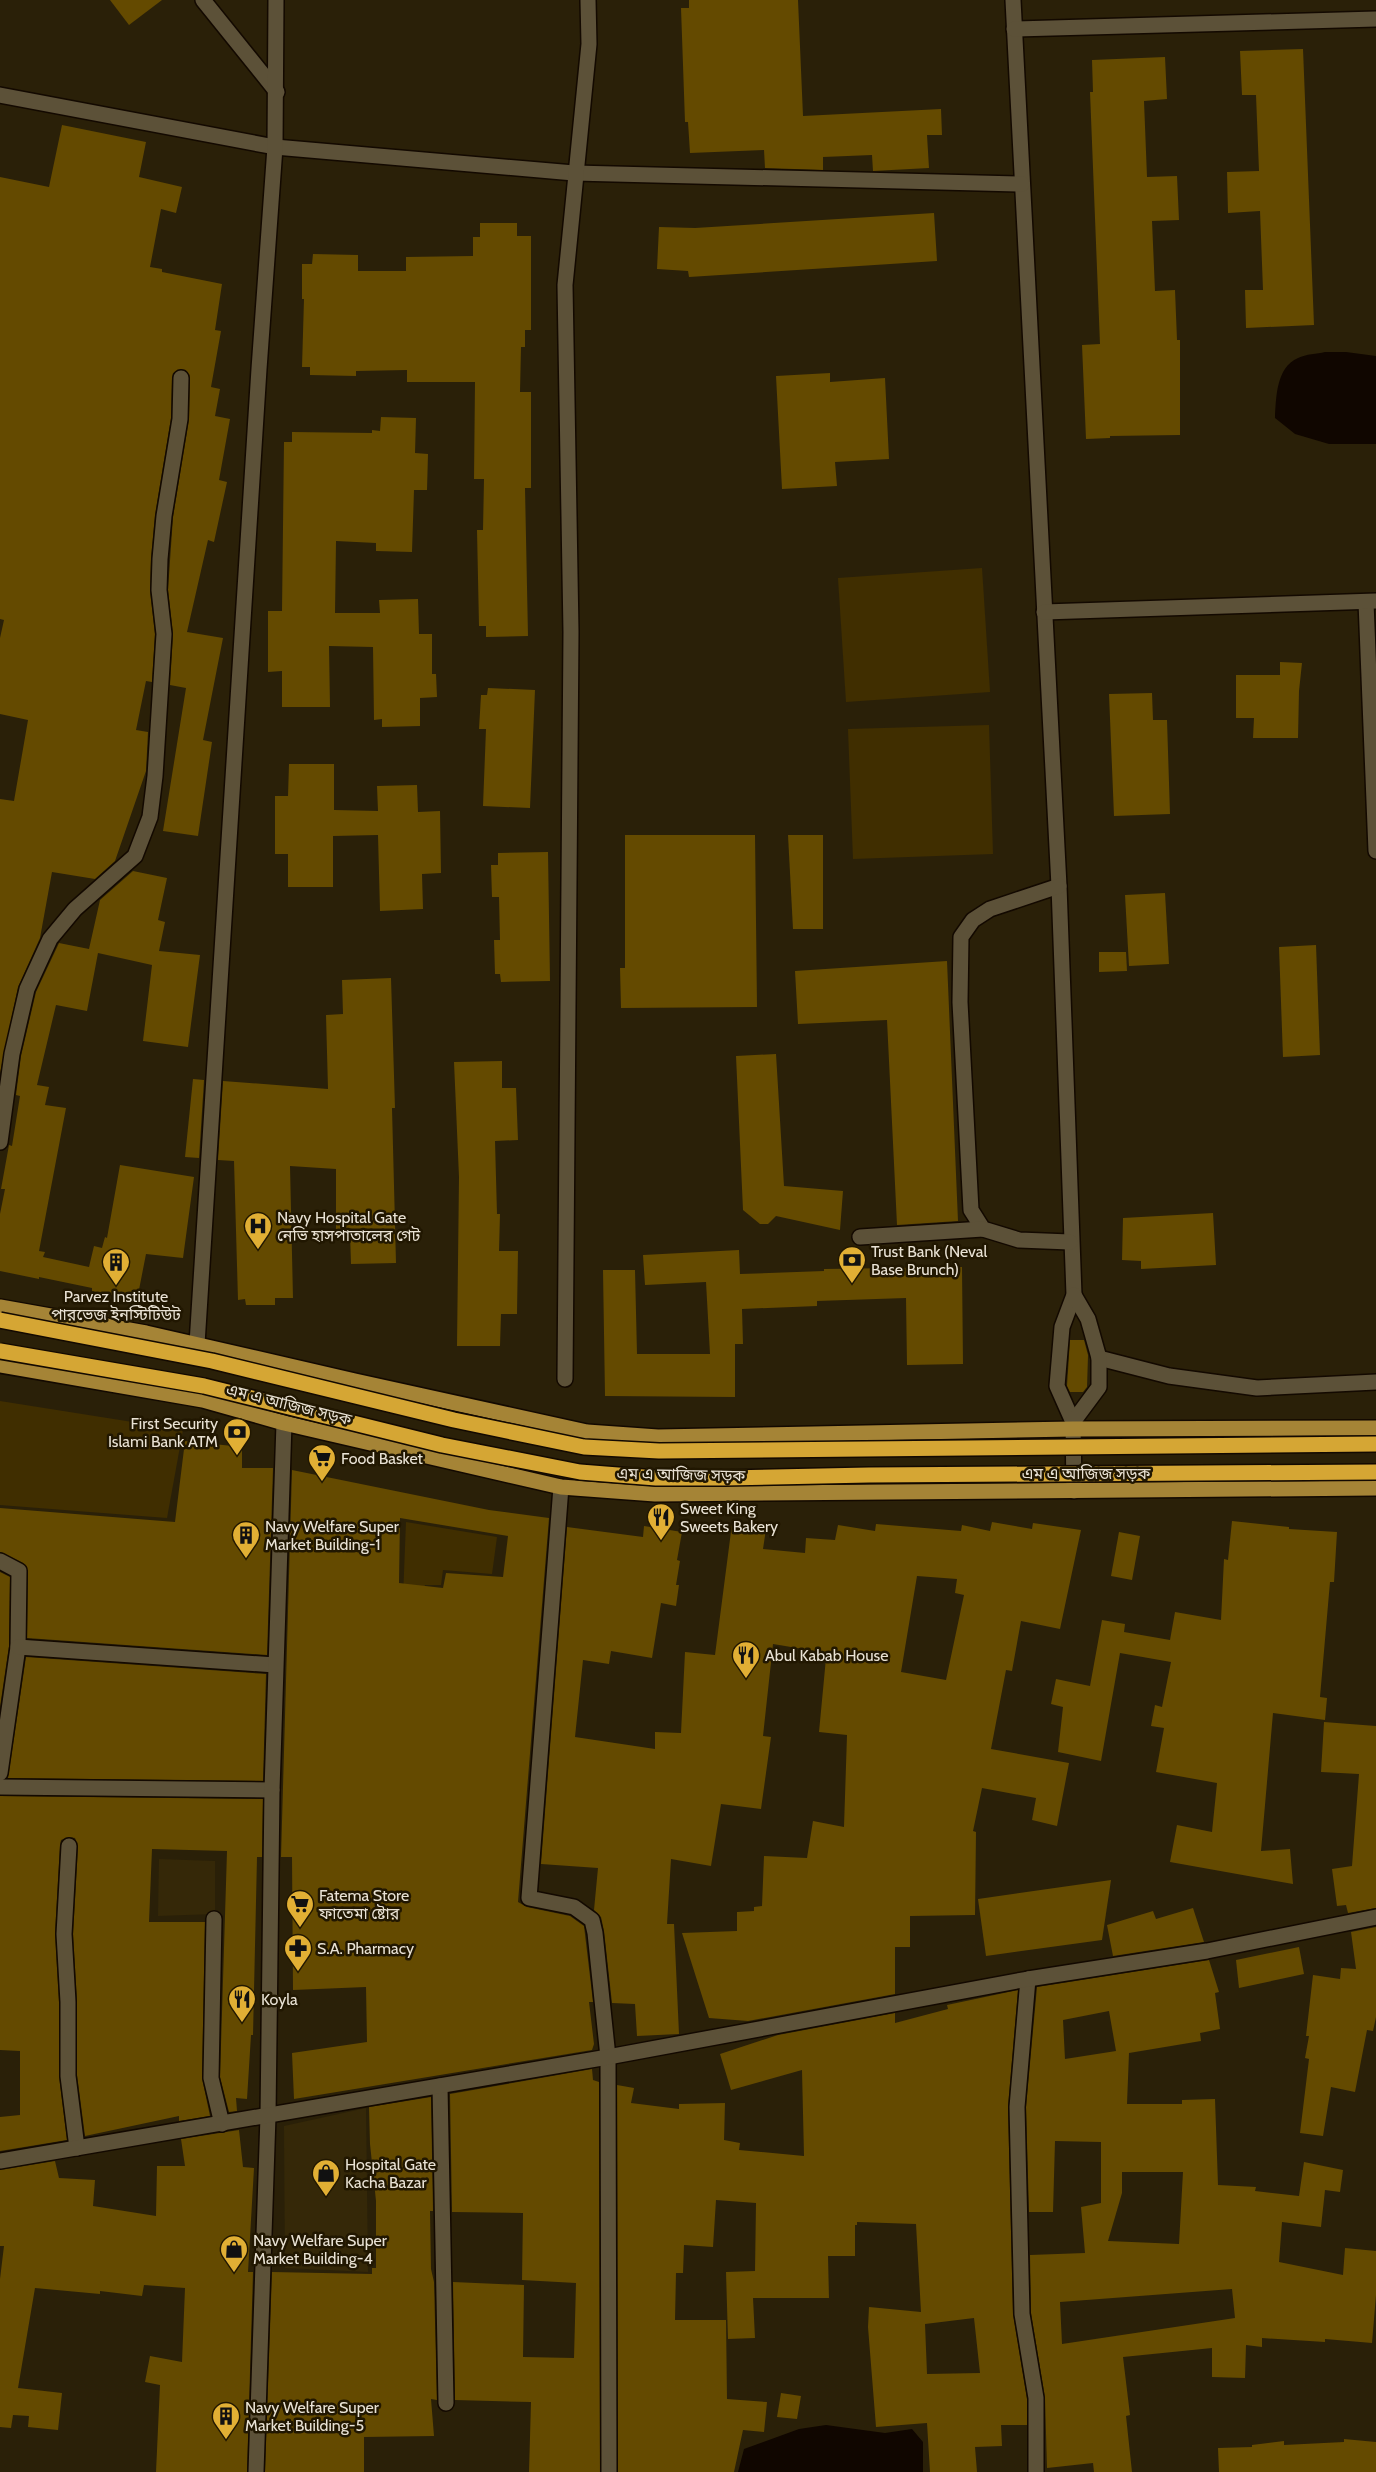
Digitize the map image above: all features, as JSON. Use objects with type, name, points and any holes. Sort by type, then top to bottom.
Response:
[{"type":"highway","points":[[0,1320],[212,1361],[454,1420],[584,1447],[659,1451],[1376,1444]]},
{"type":"highway","points":[[0,1351],[204,1386],[442,1446],[580,1472],[656,1478],[724,1478],[879,1475],[1376,1472]]},
{"type":"main road","points":[[0,1307],[146,1333],[588,1432],[658,1437],[1073,1426],[1376,1428]]},
{"type":"main road","name":"এম এ আজিজ সড়ক","points":[[0,1365],[203,1400],[284,1423],[561,1487],[655,1494],[1376,1488]]},
{"type":"street","points":[[203,0],[277,92]]},
{"type":"street","points":[[197,1344],[257,399],[276,147],[276,0]]},
{"type":"street","points":[[565,1379],[571,632],[565,285],[574,174],[589,44],[588,0]]},
{"type":"street","points":[[1013,0],[1059,886],[1070,1242],[1074,1295],[1062,1327],[1057,1386],[1073,1426],[1074,1491]]},
{"type":"street","points":[[1014,29],[1376,19]]},
{"type":"street","points":[[0,95],[276,147],[574,174],[1022,184]]},
{"type":"street","points":[[0,1142],[12,1054],[21,1016],[28,989],[50,939],[75,909],[135,856],[150,817],[164,634],[159,590],[160,560],[164,516],[180,420],[181,378]]},
{"type":"street","points":[[1044,612],[1371,601],[1376,851]]},
{"type":"street","points":[[983,1229],[971,1210],[967,1164],[960,1002],[961,937],[973,920],[990,910],[1059,886]]},
{"type":"street","points":[[860,1237],[983,1229],[1019,1240],[1070,1242]]},
{"type":"street","points":[[1073,1426],[1099,1387],[1099,1358],[1088,1319],[1074,1295]]},
{"type":"street","points":[[1099,1358],[1169,1376],[1257,1388],[1376,1382]]},
{"type":"street","points":[[256,2472],[268,2116],[275,1665],[284,1423]]},
{"type":"street","points":[[561,1487],[529,1898],[574,1906],[592,1920],[608,2057],[609,2472]]},
{"type":"street","points":[[0,1562],[20,1571],[18,1646],[0,1773]]},
{"type":"street","points":[[18,1646],[275,1665]]},
{"type":"street","points":[[0,1787],[272,1790]]},
{"type":"street","points":[[69,1846],[64,1934],[68,2002],[68,2076],[77,2148]]},
{"type":"street","points":[[0,2161],[608,2057],[1028,1979],[1207,1952],[1376,1917]]},
{"type":"street","points":[[214,1919],[211,2078],[222,2124]]},
{"type":"street","points":[[1028,1979],[1017,2107],[1022,2314],[1036,2398],[1036,2472]]},
{"type":"street","points":[[440,2086],[446,2403]]},
{"type":"shaded area","points":[[1325,352],[1346,352],[1376,356],[1376,444],[1329,444],[1295,434],[1275,418],[1279,384],[1285,368],[1291,362],[1301,357]]},
{"type":"shaded area","points":[[982,568],[990,692],[846,702],[838,578]]},
{"type":"shaded area","points":[[989,725],[993,854],[853,859],[848,729]]},
{"type":"shaded area","points":[[0,1401],[183,1430],[167,1518],[0,1505]]},
{"type":"shaded area","points":[[406,1522],[497,1537],[492,1574],[443,1570],[441,1585],[425,1585],[423,1600],[403,1598]]},
{"type":"shaded area","points":[[159,1859],[215,1861],[215,1914],[158,1916]]},
{"type":"shaded area","name":"Hospital Gate Kacha Bazar","points":[[366,2108],[368,2272],[285,2268],[284,2126]]},
{"type":"shaded area","points":[[826,2425],[885,2433],[912,2429],[923,2442],[923,2472],[738,2472],[744,2449],[799,2429]]},
{"type":"building","points":[[110,0],[162,0],[129,25]]},
{"type":"building","points":[[689,0],[798,0],[803,116],[941,109],[942,135],[927,135],[929,168],[873,171],[872,155],[823,157],[823,170],[765,168],[764,150],[690,153],[688,122],[685,122],[681,8],[689,8]]},
{"type":"building","points":[[1303,49],[1314,325],[1246,328],[1245,290],[1263,290],[1260,211],[1228,213],[1227,172],[1259,171],[1256,95],[1242,95],[1240,51]]},
{"type":"building","points":[[1165,57],[1167,99],[1144,101],[1147,177],[1177,176],[1179,220],[1152,221],[1155,291],[1175,290],[1177,340],[1180,340],[1180,435],[1110,436],[1110,438],[1086,439],[1082,345],[1100,344],[1090,92],[1093,92],[1092,60]]},
{"type":"building","points":[[62,125],[146,142],[139,177],[182,187],[176,213],[161,209],[150,267],[162,269],[162,272],[222,284],[215,330],[221,331],[211,387],[220,389],[215,416],[230,419],[219,480],[227,482],[214,542],[208,540],[187,632],[223,638],[203,740],[212,742],[198,836],[163,831],[186,688],[170,685],[173,634],[168,590],[173,517],[189,419],[190,378],[186,370],[181,369],[173,373],[172,377],[171,418],[155,515],[151,558],[150,591],[155,634],[152,682],[146,681],[136,730],[148,732],[146,771],[115,861],[95,879],[52,872],[40,938],[18,987],[0,1073],[0,799],[14,801],[28,720],[0,714],[0,638],[4,620],[0,619],[0,177],[49,187]]},
{"type":"building","points":[[934,213],[937,261],[689,277],[688,271],[657,269],[659,227],[695,228]]},
{"type":"building","points":[[480,223],[517,223],[517,236],[531,236],[531,330],[525,330],[525,347],[521,347],[520,392],[531,392],[531,488],[525,488],[528,636],[486,637],[486,626],[479,626],[477,530],[483,530],[484,479],[474,479],[475,382],[407,382],[407,370],[356,371],[356,376],[310,375],[310,367],[302,367],[304,299],[302,299],[302,264],[312,264],[313,254],[358,255],[358,271],[406,271],[406,257],[473,256],[473,237],[480,237]]},
{"type":"building","points":[[830,373],[830,382],[885,378],[889,459],[835,462],[837,486],[782,489],[776,376]]},
{"type":"building","points":[[381,417],[416,418],[415,453],[428,454],[427,490],[414,490],[412,552],[376,551],[376,543],[336,541],[335,613],[380,613],[379,600],[418,599],[419,634],[432,634],[432,674],[436,674],[437,697],[420,698],[420,726],[382,727],[382,719],[374,720],[373,647],[329,646],[330,707],[282,707],[282,671],[268,672],[268,611],[282,611],[284,442],[292,442],[292,432],[372,433],[372,430],[380,431]]},
{"type":"building","points":[[1280,662],[1302,663],[1299,691],[1298,738],[1253,738],[1254,718],[1236,718],[1236,675],[1280,675]]},
{"type":"building","points":[[488,688],[535,690],[530,808],[483,806],[486,729],[479,729],[481,695],[487,695]]},
{"type":"building","points":[[1152,693],[1153,720],[1167,720],[1170,814],[1114,816],[1109,694]]},
{"type":"building","points":[[289,764],[334,764],[334,810],[378,811],[377,786],[417,785],[418,812],[440,811],[441,873],[422,874],[423,909],[380,911],[378,835],[333,836],[333,887],[288,887],[288,854],[275,854],[275,796],[288,796]]},
{"type":"building","points":[[625,835],[755,835],[757,1007],[621,1008],[620,968],[625,968]]},
{"type":"building","points":[[788,835],[823,835],[823,929],[793,929]]},
{"type":"building","points":[[548,852],[550,981],[501,982],[500,974],[495,974],[494,940],[500,940],[499,897],[492,897],[491,865],[498,865],[498,853]]},
{"type":"building","points":[[133,871],[167,878],[158,920],[165,922],[159,951],[200,955],[188,1047],[143,1041],[152,965],[98,953],[87,1011],[56,1005],[37,1085],[49,1087],[45,1105],[66,1108],[39,1251],[45,1252],[43,1257],[89,1267],[94,1246],[102,1248],[105,1237],[107,1238],[120,1165],[194,1177],[183,1258],[146,1254],[137,1300],[92,1291],[92,1288],[0,1271],[0,1214],[5,1189],[1,1189],[9,1145],[12,1146],[20,1096],[16,1095],[21,1056],[36,992],[59,943],[89,949],[100,900]]},
{"type":"building","points":[[1165,893],[1169,964],[1129,966],[1125,895]]},
{"type":"building","points":[[1316,945],[1320,1055],[1283,1057],[1279,947]]},
{"type":"building","points":[[1099,952],[1126,952],[1127,971],[1099,972]]},
{"type":"building","points":[[947,961],[958,1221],[897,1225],[887,1020],[798,1024],[795,971]]},
{"type":"building","points":[[391,978],[395,1108],[392,1108],[396,1263],[351,1264],[350,1233],[336,1233],[336,1169],[290,1166],[293,1298],[275,1298],[275,1305],[246,1305],[245,1299],[238,1300],[234,1161],[218,1160],[223,1081],[328,1089],[326,1015],[343,1014],[342,980]]},
{"type":"building","points":[[776,1054],[784,1186],[843,1191],[840,1230],[776,1216],[768,1224],[760,1224],[743,1210],[736,1056]]},
{"type":"building","points":[[502,1061],[502,1088],[516,1088],[518,1140],[495,1141],[497,1214],[500,1214],[499,1251],[518,1251],[517,1314],[501,1314],[500,1346],[457,1346],[459,1177],[454,1062]]},
{"type":"building","points":[[193,1079],[204,1080],[199,1158],[185,1157]]},
{"type":"building","points":[[1213,1213],[1216,1265],[1141,1269],[1141,1261],[1122,1260],[1123,1218]]},
{"type":"building","points":[[739,1250],[740,1274],[824,1271],[824,1269],[962,1267],[963,1364],[907,1365],[906,1298],[817,1301],[817,1306],[742,1309],[743,1344],[735,1344],[735,1397],[605,1396],[603,1270],[635,1270],[637,1354],[710,1354],[706,1282],[645,1285],[643,1255]]},
{"type":"building","points":[[1070,1340],[1084,1340],[1088,1355],[1087,1387],[1083,1392],[1070,1392],[1067,1386]]},
{"type":"building","points":[[185,1441],[242,1447],[242,1468],[273,1468],[267,1655],[27,1638],[28,1571],[23,1563],[0,1552],[0,1508],[175,1522]]},
{"type":"building","points":[[292,1470],[489,1510],[549,1518],[518,1902],[527,1907],[570,1916],[584,1926],[593,2002],[589,2002],[594,2044],[592,2050],[294,2099],[292,2053],[367,2042],[366,1987],[293,1990],[292,1857],[281,1857]],"holes":[[[400,1518],[508,1536],[503,1577],[446,1573],[443,1588],[399,1583]]]},
{"type":"building","points":[[1232,1521],[1289,1527],[1289,1529],[1337,1532],[1334,1582],[1330,1582],[1320,1697],[1327,1698],[1325,1720],[1273,1713],[1261,1851],[1290,1849],[1293,1884],[1170,1862],[1177,1825],[1212,1832],[1217,1783],[1156,1772],[1164,1728],[1151,1726],[1155,1705],[1162,1707],[1171,1662],[1120,1653],[1101,1761],[1058,1752],[1063,1707],[1051,1704],[1056,1679],[1090,1686],[1102,1620],[1125,1624],[1124,1632],[1170,1640],[1175,1612],[1221,1620],[1224,1559],[1228,1560]]},
{"type":"building","points":[[992,1522],[1032,1529],[1033,1523],[1081,1530],[1060,1629],[1021,1621],[1012,1671],[1006,1670],[991,1749],[1069,1763],[1057,1826],[1032,1820],[1036,1798],[982,1788],[973,1831],[976,1832],[975,1915],[910,1916],[910,1947],[895,1947],[895,1994],[748,2021],[709,2018],[682,1933],[737,1931],[737,1912],[754,1911],[754,1907],[762,1906],[764,1856],[807,1858],[813,1821],[844,1827],[847,1735],[819,1732],[826,1658],[814,1657],[815,1651],[773,1644],[763,1736],[771,1737],[761,1809],[721,1804],[711,1866],[671,1859],[667,1924],[674,1924],[679,2034],[637,2036],[635,2004],[612,2003],[604,1931],[601,1917],[594,1910],[598,1868],[541,1864],[567,1527],[643,1537],[644,1526],[682,1532],[677,1560],[680,1561],[676,1585],[679,1585],[676,1606],[661,1603],[652,1658],[611,1651],[609,1664],[583,1660],[575,1737],[655,1749],[655,1732],[681,1733],[685,1652],[715,1655],[732,1524],[766,1529],[763,1549],[805,1553],[806,1538],[835,1540],[838,1525],[875,1531],[876,1524],[961,1531],[962,1525],[990,1531]],"holes":[[[917,1576],[957,1579],[955,1593],[964,1595],[946,1680],[901,1672]]]},
{"type":"building","points":[[1119,1532],[1140,1536],[1132,1580],[1111,1576]]},
{"type":"building","points":[[0,1572],[10,1577],[9,1646],[0,1707]]},
{"type":"building","points":[[26,1657],[266,1674],[263,1781],[8,1778]]},
{"type":"building","points":[[1324,1722],[1376,1726],[1376,1908],[1348,1913],[1346,1905],[1337,1906],[1332,1869],[1352,1866],[1359,1774],[1321,1772]]},
{"type":"building","points":[[0,1796],[263,1799],[262,1857],[257,1857],[253,2035],[251,2035],[247,2099],[236,2098],[237,2111],[229,2112],[220,2077],[227,1851],[152,1849],[149,1922],[205,1922],[202,2078],[210,2116],[179,2121],[179,2116],[85,2136],[77,2075],[77,2001],[73,1934],[78,1847],[75,1838],[69,1837],[61,1840],[60,1845],[55,1933],[59,2002],[59,2076],[67,2140],[0,2151],[0,2117],[20,2115],[20,2051],[0,2050]]},
{"type":"building","points":[[1111,1880],[1102,1940],[986,1956],[978,1899]]},
{"type":"building","points":[[1193,1908],[1204,1942],[1113,1956],[1107,1925],[1153,1911],[1156,1919]]},
{"type":"building","points":[[1376,1927],[1376,2017],[1373,2031],[1367,2030],[1355,2092],[1331,2087],[1323,2136],[1300,2133],[1309,2059],[1305,2058],[1309,2036],[1306,2036],[1313,1975],[1340,1979],[1341,1968],[1356,1969],[1351,1932]]},
{"type":"building","points":[[1299,1947],[1304,1974],[1239,1988],[1236,1960]]},
{"type":"building","points":[[1209,1960],[1219,1992],[1215,1993],[1220,2029],[1200,2033],[1201,2041],[1129,2053],[1127,2104],[1182,2104],[1182,2100],[1215,2099],[1218,2185],[1256,2187],[1255,2191],[1299,2196],[1304,2162],[1343,2170],[1340,2192],[1325,2190],[1321,2227],[1282,2222],[1279,2262],[1343,2275],[1345,2248],[1376,2251],[1376,2295],[1372,2343],[1325,2339],[1325,2342],[1262,2338],[1262,2347],[1246,2345],[1245,2378],[1212,2377],[1212,2348],[1123,2357],[1130,2415],[1126,2416],[1132,2472],[1094,2472],[1093,2463],[1047,2468],[1045,2398],[1031,2313],[1030,2255],[1085,2253],[1081,2207],[1101,2203],[1101,2142],[1055,2141],[1053,2212],[1029,2212],[1026,2107],[1037,1987]],"holes":[[[1109,2011],[1116,2051],[1065,2059],[1063,2020]],[[1122,2172],[1183,2172],[1179,2244],[1108,2241],[1122,2193]],[[1232,2289],[1235,2318],[1062,2344],[1060,2302]]]},
{"type":"building","points":[[1018,1990],[1008,2107],[1013,2314],[1027,2399],[1027,2425],[1001,2425],[1002,2446],[975,2447],[977,2472],[930,2472],[927,2423],[876,2427],[868,2327],[869,2307],[921,2312],[916,2224],[857,2222],[857,2225],[855,2225],[855,2256],[828,2256],[829,2298],[753,2298],[755,2338],[728,2339],[726,2272],[755,2271],[756,2203],[716,2200],[713,2247],[684,2245],[683,2273],[676,2273],[675,2320],[726,2320],[727,2399],[767,2402],[764,2432],[743,2430],[734,2472],[618,2472],[617,2085],[634,2088],[631,2103],[679,2109],[679,2104],[725,2103],[724,2140],[740,2143],[739,2150],[804,2156],[802,2070],[731,2090],[720,2054],[778,2035],[895,2013],[895,2023],[948,2009],[947,2005]],"holes":[[[974,2318],[980,2373],[927,2374],[925,2324]]]},
{"type":"building","points":[[592,2069],[593,2080],[599,2082],[600,2472],[529,2472],[531,2402],[455,2400],[453,2282],[524,2285],[523,2357],[574,2358],[576,2283],[522,2280],[523,2213],[452,2212],[450,2094]]},
{"type":"building","points":[[431,2097],[433,2211],[430,2211],[431,2269],[434,2282],[437,2400],[431,2399],[434,2436],[364,2437],[364,2472],[265,2472],[272,2272],[372,2274],[372,2268],[376,2268],[376,2201],[370,2144],[369,2107]]},
{"type":"building","points":[[239,2130],[243,2167],[254,2168],[248,2272],[253,2272],[247,2472],[156,2472],[160,2385],[145,2382],[150,2356],[182,2362],[185,2288],[144,2285],[142,2296],[100,2291],[100,2294],[35,2288],[18,2388],[62,2393],[58,2430],[28,2427],[29,2416],[13,2415],[11,2428],[0,2427],[0,2279],[4,2246],[0,2246],[0,2170],[55,2161],[59,2178],[95,2180],[93,2206],[156,2216],[157,2166],[185,2166],[181,2139]]},
{"type":"building","points":[[781,2393],[801,2396],[797,2419],[777,2417]]},
{"type":"building","points":[[1344,2439],[1376,2442],[1376,2472],[1219,2472],[1218,2448],[1252,2447],[1252,2445],[1284,2441],[1284,2445],[1344,2442]]},
{"type":"place","name":"Navy Hospital Gate নেভি হাসপাতালের গেট","points":[[258,1250]]},
{"type":"place","name":"Trust Bank (Neval Base Brunch)","points":[[852,1284]]},
{"type":"place","name":"Parvez Institute পারভেজ ইনস্টিটিউট","points":[[116,1286]]},
{"type":"place","name":"First Security Islami Bank ATM","points":[[237,1456]]},
{"type":"place","name":"Food Basket","points":[[322,1482]]},
{"type":"place","name":"Sweet King Sweets Bakery","points":[[661,1541]]},
{"type":"place","name":"Navy Welfare Super Market Building-1","points":[[246,1559]]},
{"type":"place","name":"Abul Kabab House","points":[[746,1679]]},
{"type":"place","name":"Fatema Store ফাতেমা ষ্টোর","points":[[300,1928]]},
{"type":"place","name":"S.A. Pharmacy","points":[[298,1972]]},
{"type":"place","name":"Koyla","points":[[242,2023]]},
{"type":"place","name":"Hospital Gate Kacha Bazar","points":[[326,2197]]},
{"type":"place","name":"Navy Welfare Super Market Building-4","points":[[234,2273]]},
{"type":"place","name":"Navy Welfare Super Market Building-5","points":[[226,2440]]}]
